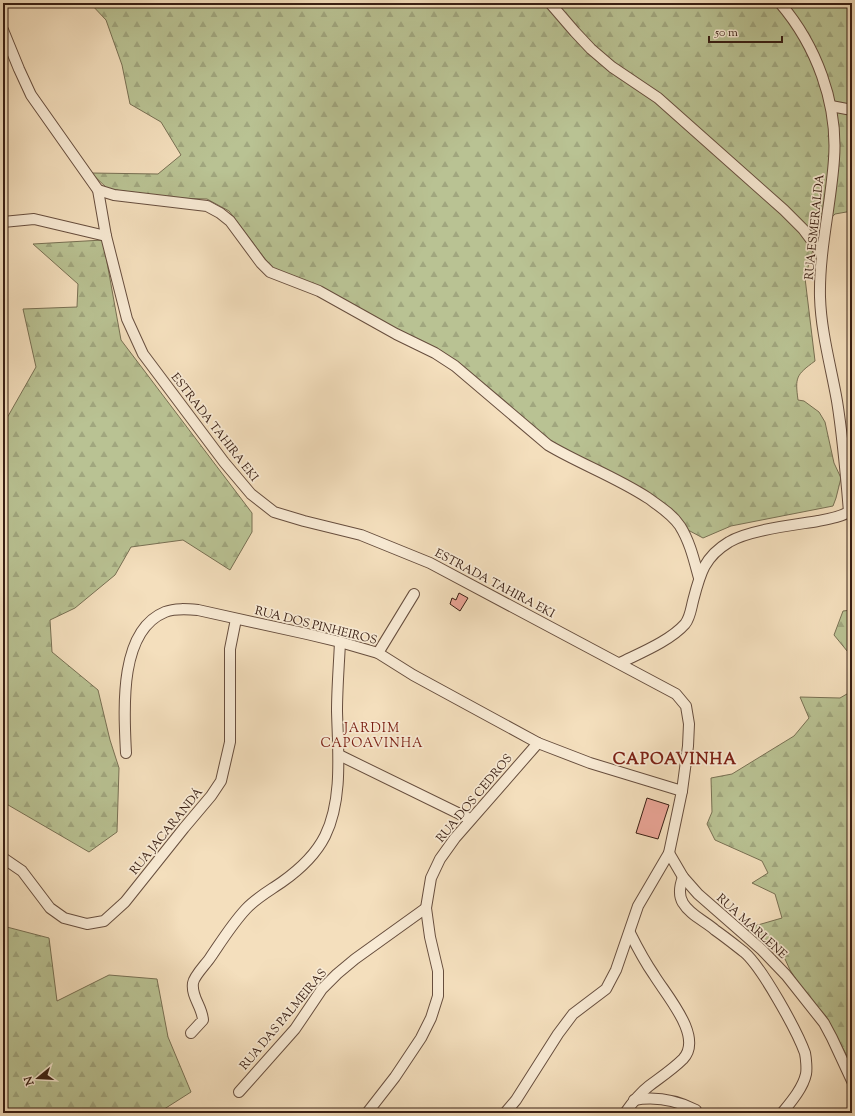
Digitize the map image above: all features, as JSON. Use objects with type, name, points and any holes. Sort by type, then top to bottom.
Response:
[{"type":"street","points":[[550,3],[591,49],[612,67],[658,98],[784,210],[803,229],[821,253]]},
{"type":"street","name":"RUA ESMERALDA","points":[[780,3],[804,34],[813,51],[831,106],[834,136],[834,159],[821,253],[820,298],[828,356],[837,401],[850,511]]},
{"type":"street","name":"ESTRADA TAHIRA EKI","points":[[3,30],[31,95],[47,120],[98,190],[106,236],[127,319],[143,354],[224,462],[251,494],[274,512],[361,535],[430,563],[676,694],[686,706],[689,724],[688,746],[682,791],[669,853],[638,906],[630,933],[616,970],[606,989],[573,1014],[558,1034],[516,1100],[505,1113]]},
{"type":"street","points":[[831,106],[852,110]]},
{"type":"street","points":[[98,190],[114,195],[207,206],[220,213],[230,221],[260,263],[270,272],[319,291],[396,334],[435,353],[455,366],[548,445],[629,485],[658,504],[679,526],[688,541],[699,578]]},
{"type":"street","points":[[3,222],[34,219],[106,236]]},
{"type":"street","points":[[620,663],[664,640],[677,632],[686,623],[699,578],[710,557],[731,541],[756,532],[829,519],[850,511]]},
{"type":"street","points":[[378,653],[414,594]]},
{"type":"street","name":"RUA DOS PINHEIROS","points":[[126,753],[124,713],[128,670],[133,649],[141,631],[151,620],[165,612],[181,609],[198,610],[340,642],[378,653],[413,675],[538,743],[590,763],[682,791]]},
{"type":"street","name":"RUA JACARANDÁ","points":[[3,858],[22,871],[50,908],[64,918],[87,924],[104,921],[124,902],[211,796],[221,781],[230,742],[230,648],[236,619]]},
{"type":"street","points":[[191,1033],[203,1020],[203,1012],[193,994],[194,981],[226,934],[246,909],[262,895],[300,868],[314,853],[325,836],[333,815],[339,756],[338,690],[340,642]]},
{"type":"street","name":"RUA DOS CEDROS","points":[[367,1113],[395,1077],[421,1038],[431,1018],[438,996],[438,971],[430,938],[426,908],[431,878],[444,854],[470,819],[491,798],[538,743]]},
{"type":"street","points":[[339,756],[470,819]]},
{"type":"street","name":"RUA MARLENE","points":[[669,853],[683,877],[698,894],[762,950],[786,975],[824,1022],[852,1081]]},
{"type":"street","points":[[683,877],[680,885],[682,902],[689,911],[745,953],[755,964],[782,1007],[805,1055],[806,1074],[797,1094],[782,1113]]},
{"type":"street","name":"RUA DAS PALMEIRAS","points":[[239,1092],[295,1029],[322,989],[337,974],[355,959],[426,908]]},
{"type":"street","points":[[625,1113],[634,1100],[684,1058],[690,1047],[689,1036],[680,1015],[654,976],[630,933]]},
{"type":"street","points":[[634,1100],[651,1098],[665,1099],[684,1103],[696,1110]]},
{"type":"green space","points":[[90,3],[852,3],[852,211],[835,214],[818,232],[805,278],[815,361],[800,373],[797,381],[798,400],[804,401],[819,412],[825,422],[834,463],[841,478],[833,506],[731,526],[703,538],[688,530],[657,501],[547,442],[464,368],[272,268],[229,211],[207,199],[176,198],[108,189],[91,173],[158,174],[181,155],[161,122],[130,104],[122,65],[106,20]]},
{"type":"green space","points":[[103,240],[121,340],[252,513],[252,532],[230,570],[183,540],[131,547],[115,575],[75,608],[50,620],[52,652],[98,690],[110,740],[119,768],[117,832],[89,852],[3,802],[3,425],[36,367],[23,309],[77,307],[78,284],[33,244]]},
{"type":"green space","points":[[852,610],[852,657],[834,635],[843,611]]},
{"type":"green space","points":[[852,691],[852,1072],[847,1056],[826,1016],[805,993],[790,970],[785,959],[744,929],[782,918],[775,894],[752,883],[768,873],[762,861],[715,840],[707,824],[712,812],[711,778],[732,774],[794,736],[809,718],[800,697],[840,698]]},
{"type":"green space","points":[[3,926],[49,938],[57,1001],[109,975],[157,979],[168,1037],[191,1092],[158,1113],[3,1113]]},
{"type":"building","points":[[459,593],[468,598],[460,611],[450,604],[452,598],[456,600]]},
{"type":"building","points":[[647,798],[669,805],[658,839],[636,833]]},
{"type":"district","name":"JARDIM CAPOAVINHA","points":[[372,734]]},
{"type":"district","name":"CAPOAVINHA","points":[[675,758]]}]
